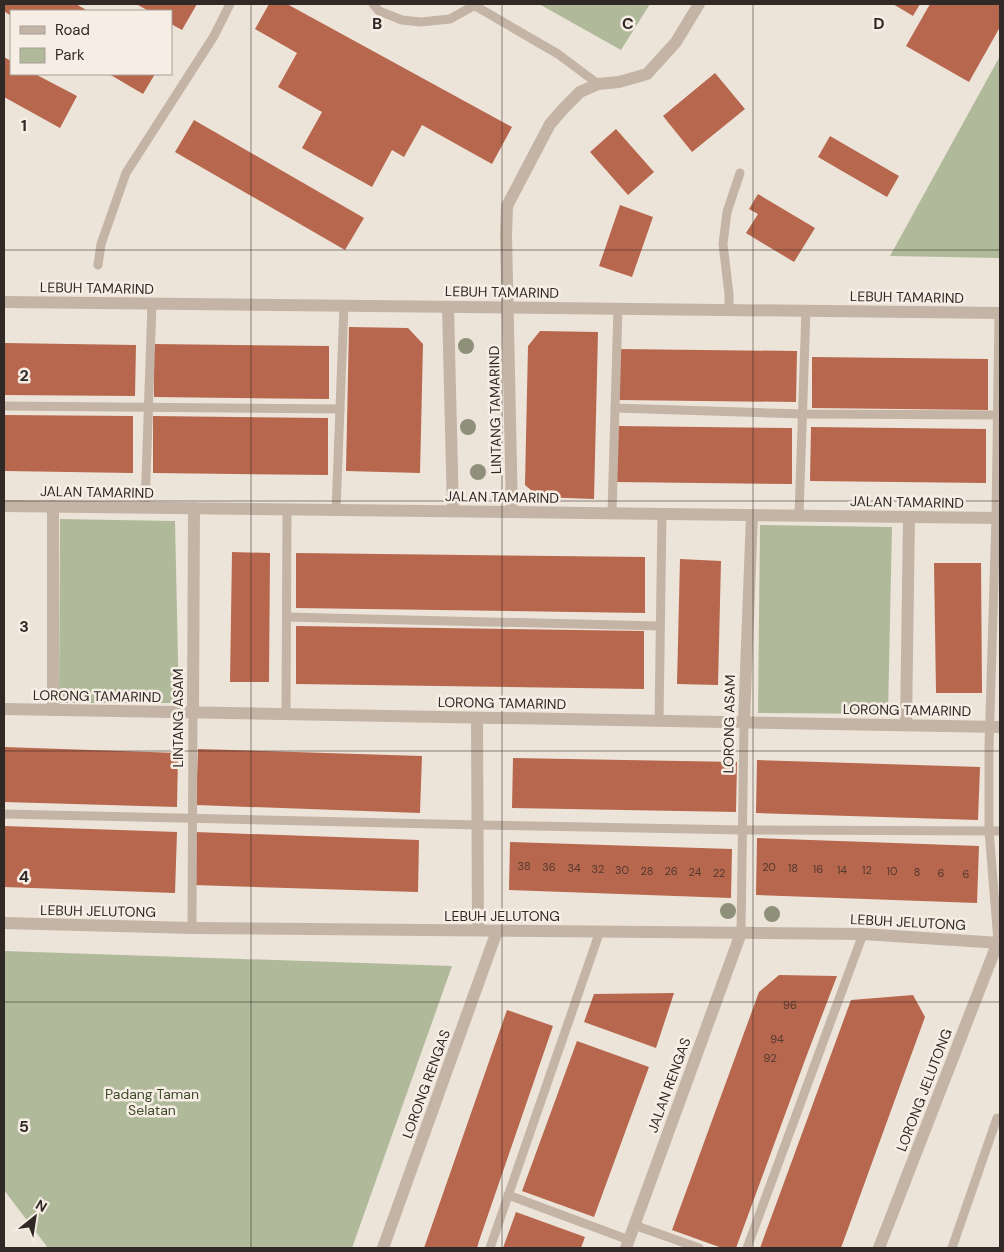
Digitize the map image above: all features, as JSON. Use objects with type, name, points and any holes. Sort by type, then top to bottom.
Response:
[{"type":"street","points":[[598,84],[619,82],[647,74],[676,42],[699,4]]},
{"type":"street","name":"LINTANG TAMARIND","points":[[512,512],[507,206],[550,124],[580,92],[598,84]]},
{"type":"street","name":"LEBUH TAMARIND","points":[[4,302],[1000,312]]},
{"type":"street","points":[[448,307],[453,511]]},
{"type":"street","name":"JALAN TAMARIND","points":[[4,506],[998,518]]},
{"type":"street","points":[[53,710],[54,506]]},
{"type":"street","name":"LINTANG ASAM","points":[[193,713],[194,508]]},
{"type":"street","name":"LORONG ASAM","points":[[744,722],[752,515]]},
{"type":"street","points":[[906,725],[909,517]]},
{"type":"street","name":"LORONG TAMARIND","points":[[4,709],[995,726]]},
{"type":"street","points":[[477,718],[478,930]]},
{"type":"street","name":"LEBUH JELUTONG","points":[[4,923],[192,928],[863,934],[999,942]]},
{"type":"street","name":"LORONG RENGAS","points":[[383,1248],[497,931]]},
{"type":"street","name":"JALAN RENGAS","points":[[627,1244],[741,933]]},
{"type":"street","name":"LORONG JELUTONG","points":[[879,1248],[999,942]]},
{"type":"lane","points":[[98,265],[101,244],[108,220],[126,173],[214,36],[230,4]]},
{"type":"lane","points":[[373,4],[379,11],[402,20],[421,22],[450,19],[474,5],[558,54],[598,84]]},
{"type":"lane","points":[[729,310],[723,244],[727,212],[740,173]]},
{"type":"lane","points":[[145,508],[152,304]]},
{"type":"lane","points":[[336,510],[344,306]]},
{"type":"lane","points":[[612,513],[618,308]]},
{"type":"lane","points":[[799,515],[806,310]]},
{"type":"lane","points":[[999,942],[988,830],[995,726],[1000,312]]},
{"type":"lane","points":[[4,406],[340,409]]},
{"type":"lane","points":[[615,408],[803,414],[999,415]]},
{"type":"lane","points":[[286,714],[287,509]]},
{"type":"lane","points":[[659,721],[662,514]]},
{"type":"lane","points":[[287,617],[660,626]]},
{"type":"lane","name":"LINTANG ASAM","points":[[192,928],[193,713]]},
{"type":"lane","name":"LORONG ASAM","points":[[741,933],[744,722]]},
{"type":"lane","points":[[4,814],[478,826],[742,830],[1000,830]]},
{"type":"lane","points":[[490,1248],[600,932]]},
{"type":"lane","points":[[747,1248],[863,934]]},
{"type":"lane","points":[[952,1248],[997,1118]]},
{"type":"lane","points":[[508,1195],[627,1244]]},
{"type":"lane","points":[[634,1225],[699,1248]]},
{"type":"green space","points":[[539,4],[650,4],[621,50]]},
{"type":"green space","points":[[1000,56],[1000,258],[890,256]]},
{"type":"green space","points":[[60,519],[175,521],[179,703],[59,703]]},
{"type":"green space","points":[[760,525],[892,527],[888,714],[758,713]]},
{"type":"green space","name":"Padang Taman Selatan","points":[[4,951],[452,966],[352,1248],[48,1248],[4,1190]]},
{"type":"building","points":[[4,4],[76,4],[86,10],[10,10],[10,15],[4,11]]},
{"type":"building","points":[[136,4],[197,4],[182,30],[172,25],[172,10],[147,10]]},
{"type":"building","points":[[269,4],[287,4],[512,127],[492,164],[422,125],[404,157],[392,150],[372,187],[302,148],[322,112],[278,87],[297,53],[255,29]]},
{"type":"building","points":[[893,4],[920,4],[913,16]]},
{"type":"building","points":[[930,4],[1000,4],[1000,27],[969,82],[906,46]]},
{"type":"building","points":[[4,57],[10,60],[10,75],[37,75],[77,96],[60,128],[4,97]]},
{"type":"building","points":[[715,73],[745,109],[692,152],[663,116]]},
{"type":"building","points":[[111,75],[154,75],[143,94]]},
{"type":"building","points":[[194,120],[364,218],[345,250],[175,152]]},
{"type":"building","points":[[616,129],[654,172],[628,195],[590,152]]},
{"type":"building","points":[[830,136],[899,176],[887,197],[818,157]]},
{"type":"building","points":[[758,194],[815,228],[794,262],[746,233],[758,214],[749,209]]},
{"type":"building","points":[[620,205],[653,217],[632,277],[599,266]]},
{"type":"building","points":[[349,327],[408,328],[423,344],[420,473],[346,471]]},
{"type":"building","points":[[540,331],[598,332],[594,499],[539,497],[525,485],[528,346]]},
{"type":"building","points":[[4,343],[136,345],[135,396],[4,395]]},
{"type":"building","points":[[154,344],[329,346],[329,399],[154,397]]},
{"type":"building","points":[[618,349],[797,351],[796,402],[618,400]]},
{"type":"building","points":[[812,357],[988,359],[988,410],[812,408]]},
{"type":"building","points":[[4,415],[133,416],[133,473],[4,471]]},
{"type":"building","points":[[153,416],[328,418],[328,475],[153,473]]},
{"type":"building","points":[[617,426],[792,428],[792,484],[616,482]]},
{"type":"building","points":[[811,427],[986,429],[986,483],[810,481]]},
{"type":"building","points":[[232,552],[270,553],[269,682],[230,682]]},
{"type":"building","points":[[296,553],[645,557],[645,613],[296,608]]},
{"type":"building","points":[[680,559],[721,561],[718,685],[677,684]]},
{"type":"building","points":[[934,563],[981,563],[982,693],[936,693]]},
{"type":"building","points":[[296,626],[644,631],[644,689],[296,684]]},
{"type":"building","points":[[4,747],[178,753],[177,807],[4,802]]},
{"type":"building","points":[[198,749],[422,756],[420,813],[196,805]]},
{"type":"building","points":[[513,758],[737,762],[736,812],[512,808]]},
{"type":"building","points":[[757,760],[980,767],[978,820],[756,813]]},
{"type":"building","points":[[4,826],[177,832],[175,893],[4,887]]},
{"type":"building","points":[[195,832],[419,840],[418,892],[193,885]]},
{"type":"building","points":[[757,838],[979,846],[977,903],[756,895]]},
{"type":"building","points":[[510,842],[732,849],[731,898],[509,890]]},
{"type":"building","points":[[779,975],[837,976],[736,1248],[722,1248],[672,1230],[759,992]]},
{"type":"building","points":[[674,993],[656,1048],[584,1022],[594,994]]},
{"type":"building","points":[[913,995],[925,1017],[841,1248],[760,1248],[851,1000]]},
{"type":"building","points":[[507,1010],[553,1026],[477,1248],[424,1248]]},
{"type":"building","points":[[577,1041],[649,1067],[594,1217],[522,1191]]},
{"type":"building","points":[[516,1212],[585,1237],[581,1248],[503,1248]]}]
